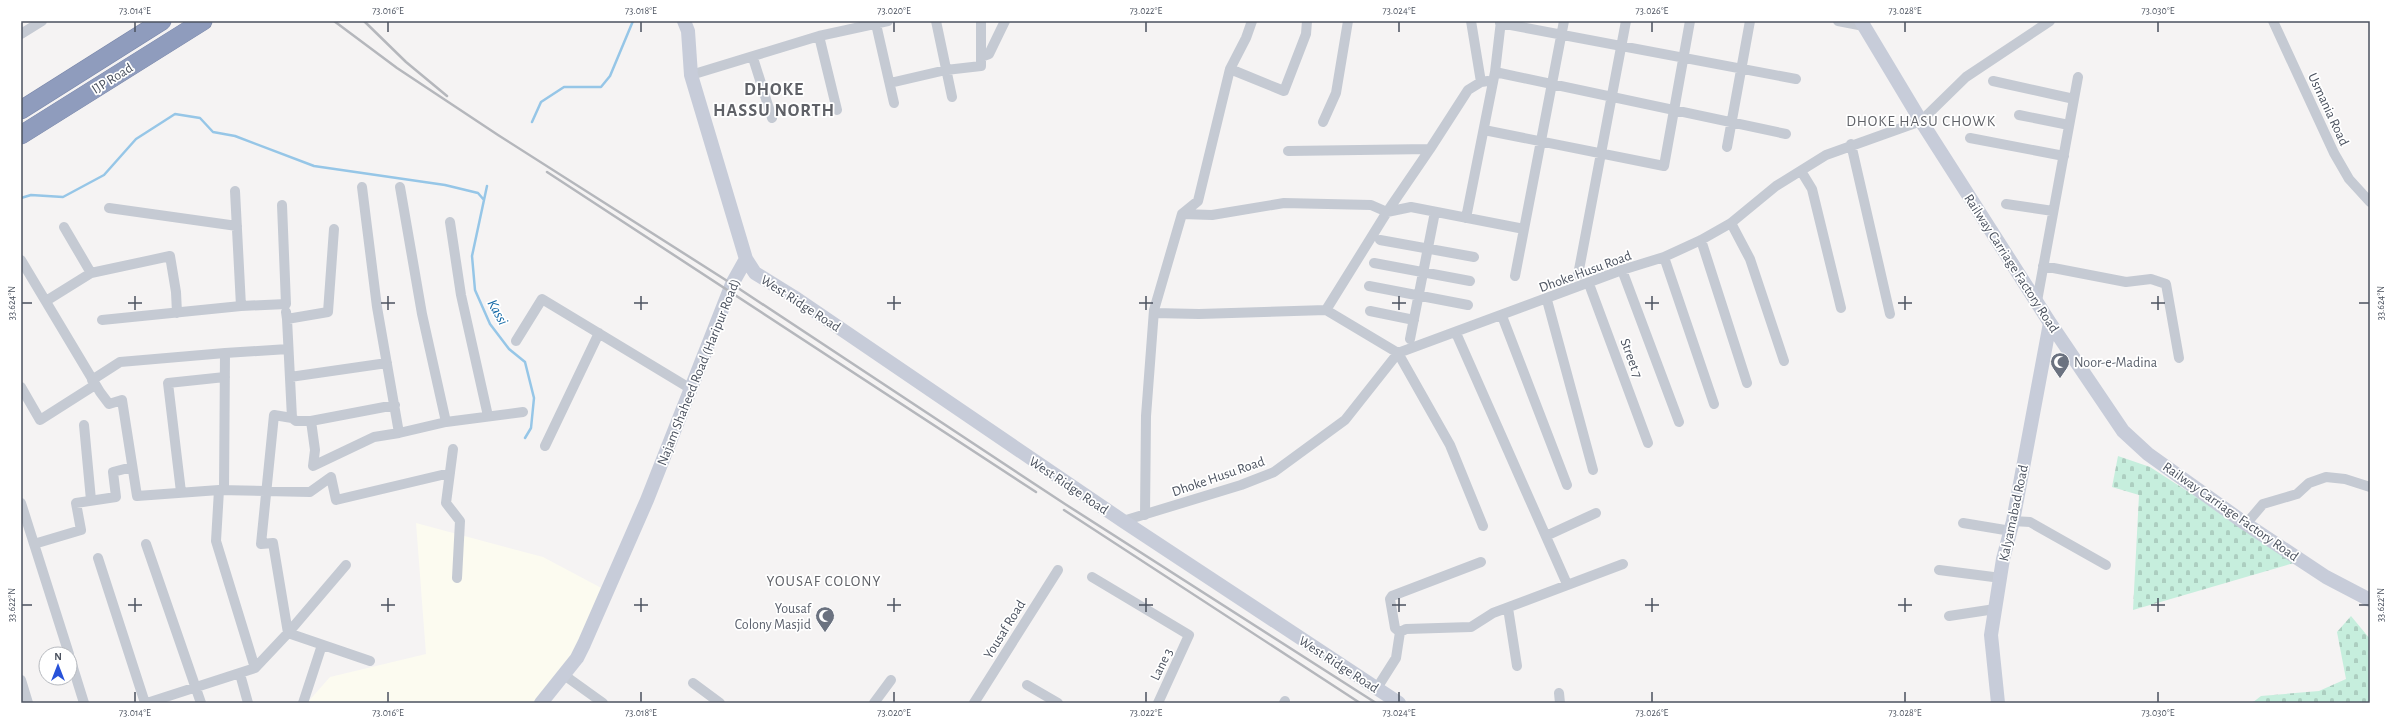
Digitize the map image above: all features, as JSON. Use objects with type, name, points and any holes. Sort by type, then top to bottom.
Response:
[{"type":"highway","name":"IJP Road","points":[[21,110],[162,21]]},
{"type":"highway","name":"IJP Road","points":[[21,135],[203,21]]},
{"type":"main road","points":[[684,21],[688,31],[691,75],[746,259]]},
{"type":"main road","name":"Railway Carriage Factory Road","points":[[1862,23],[1921,121],[2050,323],[2123,431],[2148,454],[2246,524],[2326,577],[2370,600]]},
{"type":"main road","name":"Najam Shaheed Road (Haripur Road)","points":[[541,703],[577,658],[584,644],[647,500],[732,284],[746,259]]},
{"type":"main road","name":"West Ridge Road","points":[[746,259],[755,273],[797,299],[1123,521],[1399,703]]},
{"type":"main road","name":"Kalyamabad Road","points":[[1998,703],[1991,635],[2050,323]]},
{"type":"street","points":[[21,34],[42,21]]},
{"type":"street","points":[[691,75],[753,58],[819,36],[888,21]]},
{"type":"street","points":[[936,21],[952,97]]},
{"type":"street","points":[[890,83],[946,70],[982,66],[981,21]]},
{"type":"street","points":[[981,57],[989,54],[1005,21]]},
{"type":"street","points":[[1145,515],[1146,416],[1154,313],[1182,214],[1198,202],[1230,69],[1246,38],[1252,21]]},
{"type":"street","points":[[1230,69],[1284,91],[1306,34],[1307,21]]},
{"type":"street","points":[[1323,122],[1336,93],[1348,21]]},
{"type":"street","points":[[1471,21],[1481,82]]},
{"type":"street","points":[[1515,276],[1564,21]]},
{"type":"street","points":[[1578,275],[1626,21]]},
{"type":"street","points":[[1484,130],[1600,155],[1664,166],[1690,21]]},
{"type":"street","points":[[1727,147],[1750,21]]},
{"type":"street","points":[[1838,21],[1862,23]]},
{"type":"street","name":"Dhoke Husu Road","points":[[1123,521],[1241,485],[1274,472],[1345,420],[1398,353],[1547,300],[1622,270],[1664,257],[1701,240],[1731,223],[1776,186],[1826,155],[1851,144],[1921,121],[1966,77],[2050,21]]},
{"type":"street","name":"Usmania Road","points":[[2273,21],[2334,153],[2349,178],[2370,202]]},
{"type":"street","points":[[1466,218],[1494,76],[1501,22],[1796,79]]},
{"type":"street","points":[[869,24],[890,83],[894,103]]},
{"type":"street","points":[[819,36],[838,110]]},
{"type":"street","points":[[753,58],[772,118]]},
{"type":"street","points":[[1326,310],[1387,212],[1468,90],[1494,76],[1552,84],[1786,134]]},
{"type":"street","points":[[2037,301],[2078,77]]},
{"type":"street","points":[[1993,82],[2074,99]]},
{"type":"street","points":[[2019,115],[2069,125]]},
{"type":"street","points":[[1970,138],[2064,156]]},
{"type":"street","points":[[1851,144],[1890,314]]},
{"type":"street","points":[[1288,151],[1430,149]]},
{"type":"street","points":[[1801,170],[1812,189],[1841,308]]},
{"type":"street","points":[[400,186],[422,314],[446,422]]},
{"type":"street","points":[[362,187],[377,307],[400,433]]},
{"type":"street","points":[[235,191],[241,306]]},
{"type":"street","points":[[1182,214],[1212,215],[1284,203],[1371,205],[1387,212],[1411,207],[1524,229]]},
{"type":"street","points":[[2006,204],[2053,211]]},
{"type":"street","points":[[282,205],[292,418]]},
{"type":"street","points":[[109,208],[237,226]]},
{"type":"street","points":[[1410,339],[1435,212]]},
{"type":"street","points":[[450,222],[461,295],[488,416]]},
{"type":"street","points":[[1731,223],[1750,259],[1784,361]]},
{"type":"street","points":[[64,228],[92,273]]},
{"type":"street","points":[[287,319],[328,312],[334,229]]},
{"type":"street","points":[[1380,240],[1474,257]]},
{"type":"street","points":[[1701,240],[1747,383]]},
{"type":"street","points":[[46,301],[92,273],[170,256],[176,292],[177,313]]},
{"type":"street","points":[[1664,257],[1714,404]]},
{"type":"street","points":[[21,260],[94,382],[109,404],[122,400],[137,496],[222,490],[310,492],[331,477],[336,500],[450,473]]},
{"type":"street","points":[[1374,263],[1470,281]]},
{"type":"street","points":[[2043,266],[2126,282],[2151,279],[2166,284],[2179,358]]},
{"type":"street","points":[[1622,270],[1679,422]]},
{"type":"street","name":"Street 7","points":[[1589,284],[1648,443]]},
{"type":"street","points":[[1369,286],[1468,305]]},
{"type":"street","points":[[516,341],[542,299],[691,389]]},
{"type":"street","points":[[1547,300],[1593,470]]},
{"type":"street","points":[[102,320],[241,306],[286,304]]},
{"type":"street","points":[[1154,313],[1199,314],[1326,310],[1398,353],[1450,444],[1483,526]]},
{"type":"street","points":[[1370,311],[1414,320]]},
{"type":"street","points":[[1502,316],[1566,485]]},
{"type":"street","points":[[545,446],[599,333]]},
{"type":"street","points":[[1456,333],[1567,584]]},
{"type":"street","points":[[21,387],[40,420],[120,362],[288,349]]},
{"type":"street","points":[[226,353],[222,490],[216,541],[255,668]]},
{"type":"street","points":[[290,377],[387,363]]},
{"type":"street","points":[[182,492],[168,383],[225,377]]},
{"type":"street","points":[[288,633],[273,543],[261,544],[274,415],[292,418],[296,421],[311,421],[395,405]]},
{"type":"street","points":[[311,421],[315,450],[313,466],[374,437],[400,433],[446,422],[523,412]]},
{"type":"street","points":[[84,425],[91,500]]},
{"type":"street","points":[[453,449],[446,503],[460,521],[457,578]]},
{"type":"street","points":[[34,544],[81,530],[76,503],[116,497],[113,472],[132,467]]},
{"type":"street","points":[[2246,524],[2263,504],[2298,494],[2309,483],[2326,477],[2345,479],[2370,487]]},
{"type":"street","points":[[21,503],[66,646]]},
{"type":"street","points":[[1546,536],[1596,512]]},
{"type":"street","points":[[1963,523],[2012,526],[2030,522],[2106,565]]},
{"type":"street","points":[[146,544],[201,703]]},
{"type":"street","points":[[98,558],[146,703],[255,668],[288,633],[346,564]]},
{"type":"street","points":[[1400,632],[1395,628],[1390,599],[1392,596],[1481,562]]},
{"type":"street","points":[[1400,632],[1406,629],[1471,627],[1493,613],[1623,564]]},
{"type":"street","name":"Yousaf Road","points":[[974,703],[1058,570]]},
{"type":"street","points":[[1939,570],[2001,578]]},
{"type":"street","name":"Lane 3","points":[[1092,577],[1188,632],[1189,637],[1158,703]]},
{"type":"street","points":[[1508,608],[1517,666]]},
{"type":"street","points":[[1949,616],[1995,609]]},
{"type":"street","points":[[1377,688],[1396,658],[1400,632]]},
{"type":"street","points":[[288,633],[370,661]]},
{"type":"street","points":[[303,703],[322,645]]},
{"type":"street","points":[[240,674],[248,703]]},
{"type":"street","points":[[564,675],[603,703]]},
{"type":"street","points":[[21,680],[28,703]]},
{"type":"street","points":[[874,703],[891,680]]},
{"type":"street","points":[[693,683],[720,703]]},
{"type":"street","points":[[78,684],[84,703]]},
{"type":"street","points":[[1027,685],[1058,703]]},
{"type":"shaded area","points":[[416,523],[543,557],[607,591],[577,658],[540,703],[307,703],[330,677],[426,654]]},
{"type":"green space","points":[[2118,456],[2150,467],[2297,562],[2133,610],[2139,495],[2112,487]]},
{"type":"green space","points":[[2351,616],[2370,639],[2370,703],[2252,703],[2261,696],[2319,691],[2346,679],[2337,632]]},
{"type":"waterway","name":"Kassi","points":[[532,122],[541,102],[564,87],[601,87],[610,76],[633,21]]},
{"type":"waterway","points":[[21,198],[31,195],[63,197],[104,175],[136,139],[175,114],[200,118],[213,132],[235,136],[314,166],[445,185],[478,193],[484,200]]},
{"type":"waterway","name":"Kassi","points":[[487,186],[472,256],[475,290],[490,324],[509,349],[525,362],[534,398],[531,428],[525,438]]},
{"type":"railway","points":[[334,21],[397,68],[498,135],[732,284],[1065,504],[1376,703]]},
{"type":"railway","points":[[364,21],[406,62],[447,96]]},
{"type":"railway","points":[[547,172],[1036,492]]},
{"type":"railway","points":[[1064,510],[1360,703]]},
{"type":"place","name":"Noor-e-Madina","points":[[2060,379]]},
{"type":"place","name":"Yousaf Colony Masjid","points":[[825,633]]},
{"type":"district","name":"DHOKE HASSU NORTH","points":[[774,99]]},
{"type":"district","name":"DHOKE HASU CHOWK","points":[[1921,121]]},
{"type":"district","name":"YOUSAF COLONY","points":[[824,581]]}]
